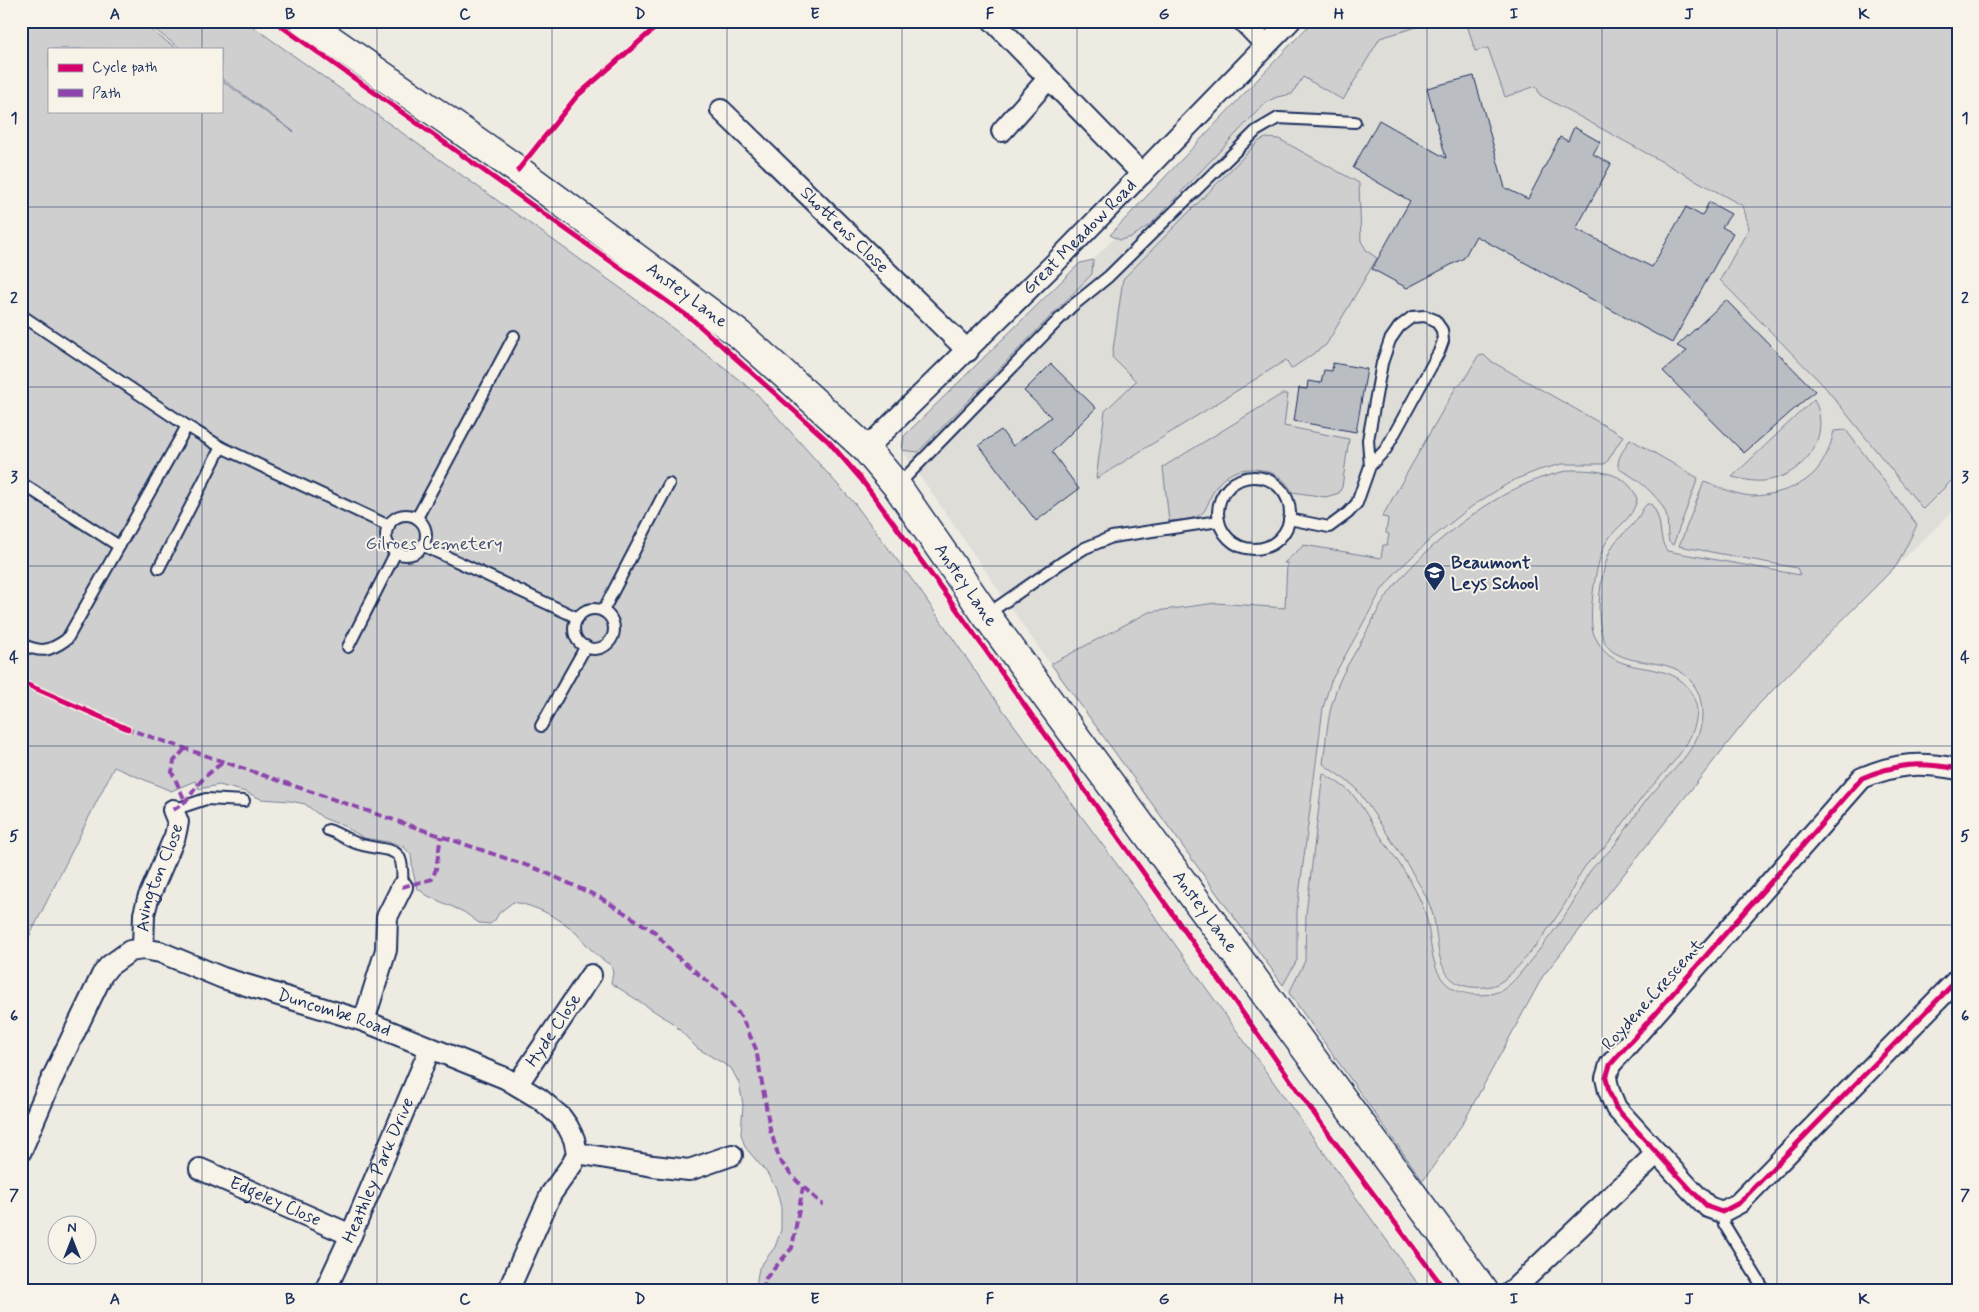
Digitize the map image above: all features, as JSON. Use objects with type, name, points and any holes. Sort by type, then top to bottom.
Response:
[{"type":"main road","name":"Anstey Lane","points":[[304,21],[518,170],[740,335],[866,450],[897,486],[986,615],[1484,1291]]},
{"type":"street","points":[[993,21],[1142,174]]},
{"type":"street","points":[[1242,21],[1266,45]]},
{"type":"street","name":"Great Meadow Road","points":[[866,450],[968,351],[1290,21]]},
{"type":"street","points":[[1002,131],[1048,79]]},
{"type":"street","name":"Shottens Close","points":[[721,110],[968,351]]},
{"type":"street","name":"Roydene Crescent","points":[[1722,1212],[1708,1207],[1673,1172],[1616,1108],[1609,1092],[1606,1078],[1610,1065],[1862,778],[1887,768],[1912,764],[1958,769]]},
{"type":"street","name":"Avington Close","points":[[143,949],[144,914],[148,899],[175,836],[178,822],[173,810]]},
{"type":"street","points":[[364,1021],[386,950],[387,918],[402,887]]},
{"type":"street","points":[[21,1151],[50,1083],[102,975],[109,966],[130,951],[143,949]]},
{"type":"street","name":"Duncombe Road","points":[[143,949],[160,952],[223,978],[271,994],[364,1021],[505,1078],[540,1099],[561,1117],[574,1139],[577,1153]]},
{"type":"street","name":"Hyde Close","points":[[518,1086],[591,975]]},
{"type":"street","points":[[1722,1212],[1738,1203],[1958,979]]},
{"type":"street","name":"Heathley Park Drive","points":[[325,1291],[351,1235],[430,1048]]},
{"type":"street","points":[[508,1291],[551,1194],[573,1163],[577,1153],[689,1170],[732,1155]]},
{"type":"street","points":[[1512,1291],[1657,1153]]},
{"type":"street","name":"Edgeley Close","points":[[200,1168],[351,1235]]},
{"type":"lane","points":[[897,486],[1070,307],[1108,277],[1256,131],[1278,118],[1355,122]]},
{"type":"lane","points":[[1289,519],[1329,528],[1348,513],[1356,502],[1370,466],[1386,449],[1397,431],[1441,347],[1443,341],[1442,330],[1434,320],[1425,316],[1412,317],[1399,327],[1390,340],[1368,440],[1370,466]]},
{"type":"lane","points":[[22,318],[221,447],[389,526]]},
{"type":"lane","points":[[417,518],[514,336]]},
{"type":"lane","points":[[21,644],[35,650],[52,649],[66,639],[187,426]]},
{"type":"lane","points":[[159,568],[221,447]]},
{"type":"lane","points":[[1252,477],[1269,480],[1282,491],[1288,501],[1289,519],[1282,535],[1273,544],[1262,548],[1249,549],[1238,546],[1228,538],[1219,522],[1218,505],[1230,485],[1240,480],[1252,477]]},
{"type":"lane","points":[[21,483],[119,546]]},
{"type":"lane","points":[[603,611],[669,484]]},
{"type":"lane","points":[[404,515],[417,518],[425,527],[427,534],[424,546],[408,555],[396,552],[388,543],[386,537],[389,526],[398,517],[404,515]]},
{"type":"lane","points":[[986,615],[1085,548],[1112,537],[1219,522]]},
{"type":"lane","points":[[424,546],[578,618]]},
{"type":"lane","points":[[348,647],[396,552]]},
{"type":"lane","points":[[588,610],[603,611],[613,622],[613,635],[605,645],[592,648],[586,646],[577,637],[575,624],[578,618],[588,610]]},
{"type":"lane","points":[[541,726],[586,646]]},
{"type":"lane","points":[[173,810],[206,799],[244,801]]},
{"type":"lane","points":[[328,830],[359,844],[390,849],[401,859],[403,867],[402,887]]},
{"type":"lane","points":[[1722,1212],[1724,1224],[1765,1291]]},
{"type":"shaded area","name":"Beaumont Leys School","points":[[1332,21],[1958,21],[1958,506],[1843,618],[1759,704],[1543,976],[1463,1123],[1423,1181],[1036,644],[902,450]]},
{"type":"green space","name":"Gilroes Cemetery","points":[[21,21],[138,21],[176,48],[48,48],[48,112],[222,112],[222,81],[294,132],[222,79],[222,48],[180,48],[143,21],[245,21],[626,292],[756,393],[855,504],[919,589],[989,691],[1141,897],[1423,1291],[755,1291],[759,1268],[775,1247],[781,1230],[781,1207],[776,1188],[767,1173],[745,1147],[741,1134],[743,1104],[739,1083],[731,1068],[697,1048],[674,1024],[611,983],[613,973],[611,965],[596,955],[570,927],[555,917],[530,906],[513,902],[499,913],[490,924],[479,923],[464,912],[428,896],[417,888],[411,855],[404,847],[394,843],[364,838],[344,826],[323,818],[305,804],[261,799],[246,792],[219,785],[199,789],[195,781],[171,791],[114,767],[27,941],[21,939],[21,846],[26,834],[21,832]]},
{"type":"green space","points":[[1313,21],[1437,21],[1380,38],[1343,100],[1303,77],[1292,94],[1277,97],[1266,102],[1152,223],[1132,237],[1120,240],[1110,235]]},
{"type":"green space","points":[[1466,21],[1958,21],[1958,474],[1923,509],[1825,387],[1720,280],[1749,228],[1743,206],[1540,95],[1536,86],[1505,97],[1488,48],[1475,51]]},
{"type":"green space","points":[[1266,138],[1279,139],[1359,183],[1361,241],[1367,251],[1377,258],[1326,345],[1291,369],[1286,360],[1096,479],[1105,411],[1136,381],[1112,357],[1123,279],[1259,141]]},
{"type":"green space","points":[[1093,260],[1092,274],[918,452],[902,450],[904,436],[1080,263]]},
{"type":"green space","points":[[1484,355],[1489,360],[1623,436],[1604,464],[1562,464],[1539,470],[1514,480],[1491,494],[1433,537],[1396,572],[1381,591],[1331,681],[1323,708],[1297,911],[1297,960],[1283,985],[1051,664],[1149,612],[1216,603],[1285,608],[1287,563],[1284,563],[1304,545],[1381,558],[1383,545],[1387,545],[1389,534],[1386,533],[1388,518],[1382,517],[1456,387],[1464,380],[1478,356]]},
{"type":"green space","points":[[1282,394],[1288,394],[1284,426],[1349,439],[1342,487],[1339,493],[1326,497],[1292,492],[1282,478],[1274,474],[1258,469],[1243,470],[1229,475],[1217,485],[1208,505],[1200,515],[1189,519],[1169,521],[1163,467]]},
{"type":"green space","points":[[1814,399],[1819,414],[1820,428],[1817,441],[1811,453],[1802,464],[1791,472],[1763,481],[1751,481],[1732,477]]},
{"type":"green space","points":[[1846,430],[1917,525],[1897,565],[1759,704],[1543,976],[1463,1123],[1423,1181],[1289,993],[1305,961],[1306,914],[1323,773],[1353,795],[1411,882],[1425,912],[1433,956],[1441,977],[1448,985],[1458,991],[1470,994],[1481,995],[1499,992],[1504,989],[1521,972],[1547,940],[1574,900],[1590,871],[1613,847],[1649,797],[1691,749],[1701,727],[1702,707],[1700,699],[1695,687],[1685,675],[1676,669],[1622,656],[1612,651],[1605,643],[1599,617],[1599,601],[1604,570],[1612,547],[1634,523],[1645,506],[1651,504],[1658,516],[1662,540],[1667,551],[1800,575],[1797,568],[1679,546],[1704,482],[1752,496],[1771,494],[1793,487],[1811,476],[1823,461],[1834,431]]},
{"type":"green space","points":[[1630,439],[1698,478],[1673,545],[1669,542],[1666,515],[1660,502],[1643,485],[1618,466],[1619,458]]},
{"type":"green space","points":[[1571,470],[1610,474],[1626,483],[1633,490],[1637,499],[1632,512],[1607,541],[1599,560],[1592,599],[1593,632],[1599,644],[1608,655],[1620,662],[1660,671],[1672,675],[1683,682],[1692,694],[1696,704],[1695,724],[1691,736],[1676,759],[1641,799],[1607,845],[1584,868],[1566,902],[1528,956],[1498,984],[1487,987],[1469,987],[1459,984],[1445,971],[1441,962],[1430,906],[1399,851],[1354,786],[1323,764],[1330,713],[1342,676],[1378,611],[1389,593],[1416,562],[1452,530],[1491,503],[1533,481]]},
{"type":"building","points":[[1474,76],[1505,188],[1528,199],[1560,137],[1568,141],[1574,127],[1600,142],[1593,154],[1611,164],[1576,229],[1652,267],[1686,207],[1702,216],[1709,202],[1731,214],[1722,227],[1733,233],[1672,343],[1476,236],[1464,258],[1407,288],[1372,269],[1410,201],[1353,168],[1379,120],[1446,158],[1427,88]]},
{"type":"building","points":[[1726,300],[1815,391],[1744,453],[1663,371],[1687,351],[1677,346]]},
{"type":"building","points":[[1333,363],[1367,369],[1356,432],[1294,421],[1299,388],[1307,389],[1308,381],[1321,383],[1324,370],[1332,371]]},
{"type":"building","points":[[1051,364],[1096,408],[1052,452],[1079,489],[1036,521],[979,445],[1001,430],[1013,446],[1051,417],[1024,391]]},
{"type":"marked path","points":[[125,728],[540,870],[601,898],[655,932],[674,954],[724,995],[742,1018],[756,1049],[770,1129],[780,1161],[797,1181],[823,1205]]},
{"type":"marked path","points":[[185,749],[174,761],[172,772],[186,803]]},
{"type":"marked path","points":[[173,810],[184,803],[204,778],[223,762]]},
{"type":"marked path","points":[[402,887],[432,879],[436,869],[441,836]]},
{"type":"marked path","points":[[763,1291],[766,1278],[792,1248],[803,1187]]},
{"type":"cycle path","points":[[274,21],[693,320],[829,442],[861,479],[950,600],[1328,1133],[1446,1291]]},
{"type":"cycle path","points":[[518,170],[577,96],[663,21]]},
{"type":"cycle path","points":[[21,682],[128,729]]},
{"type":"cycle path","points":[[1958,769],[1932,765],[1909,765],[1887,769],[1862,778],[1610,1065],[1606,1078],[1609,1091],[1616,1108],[1691,1190],[1708,1207],[1722,1212],[1739,1203],[1958,979]]},
{"type":"place","name":"Beaumont Leys School","points":[[1435,592]]}]
